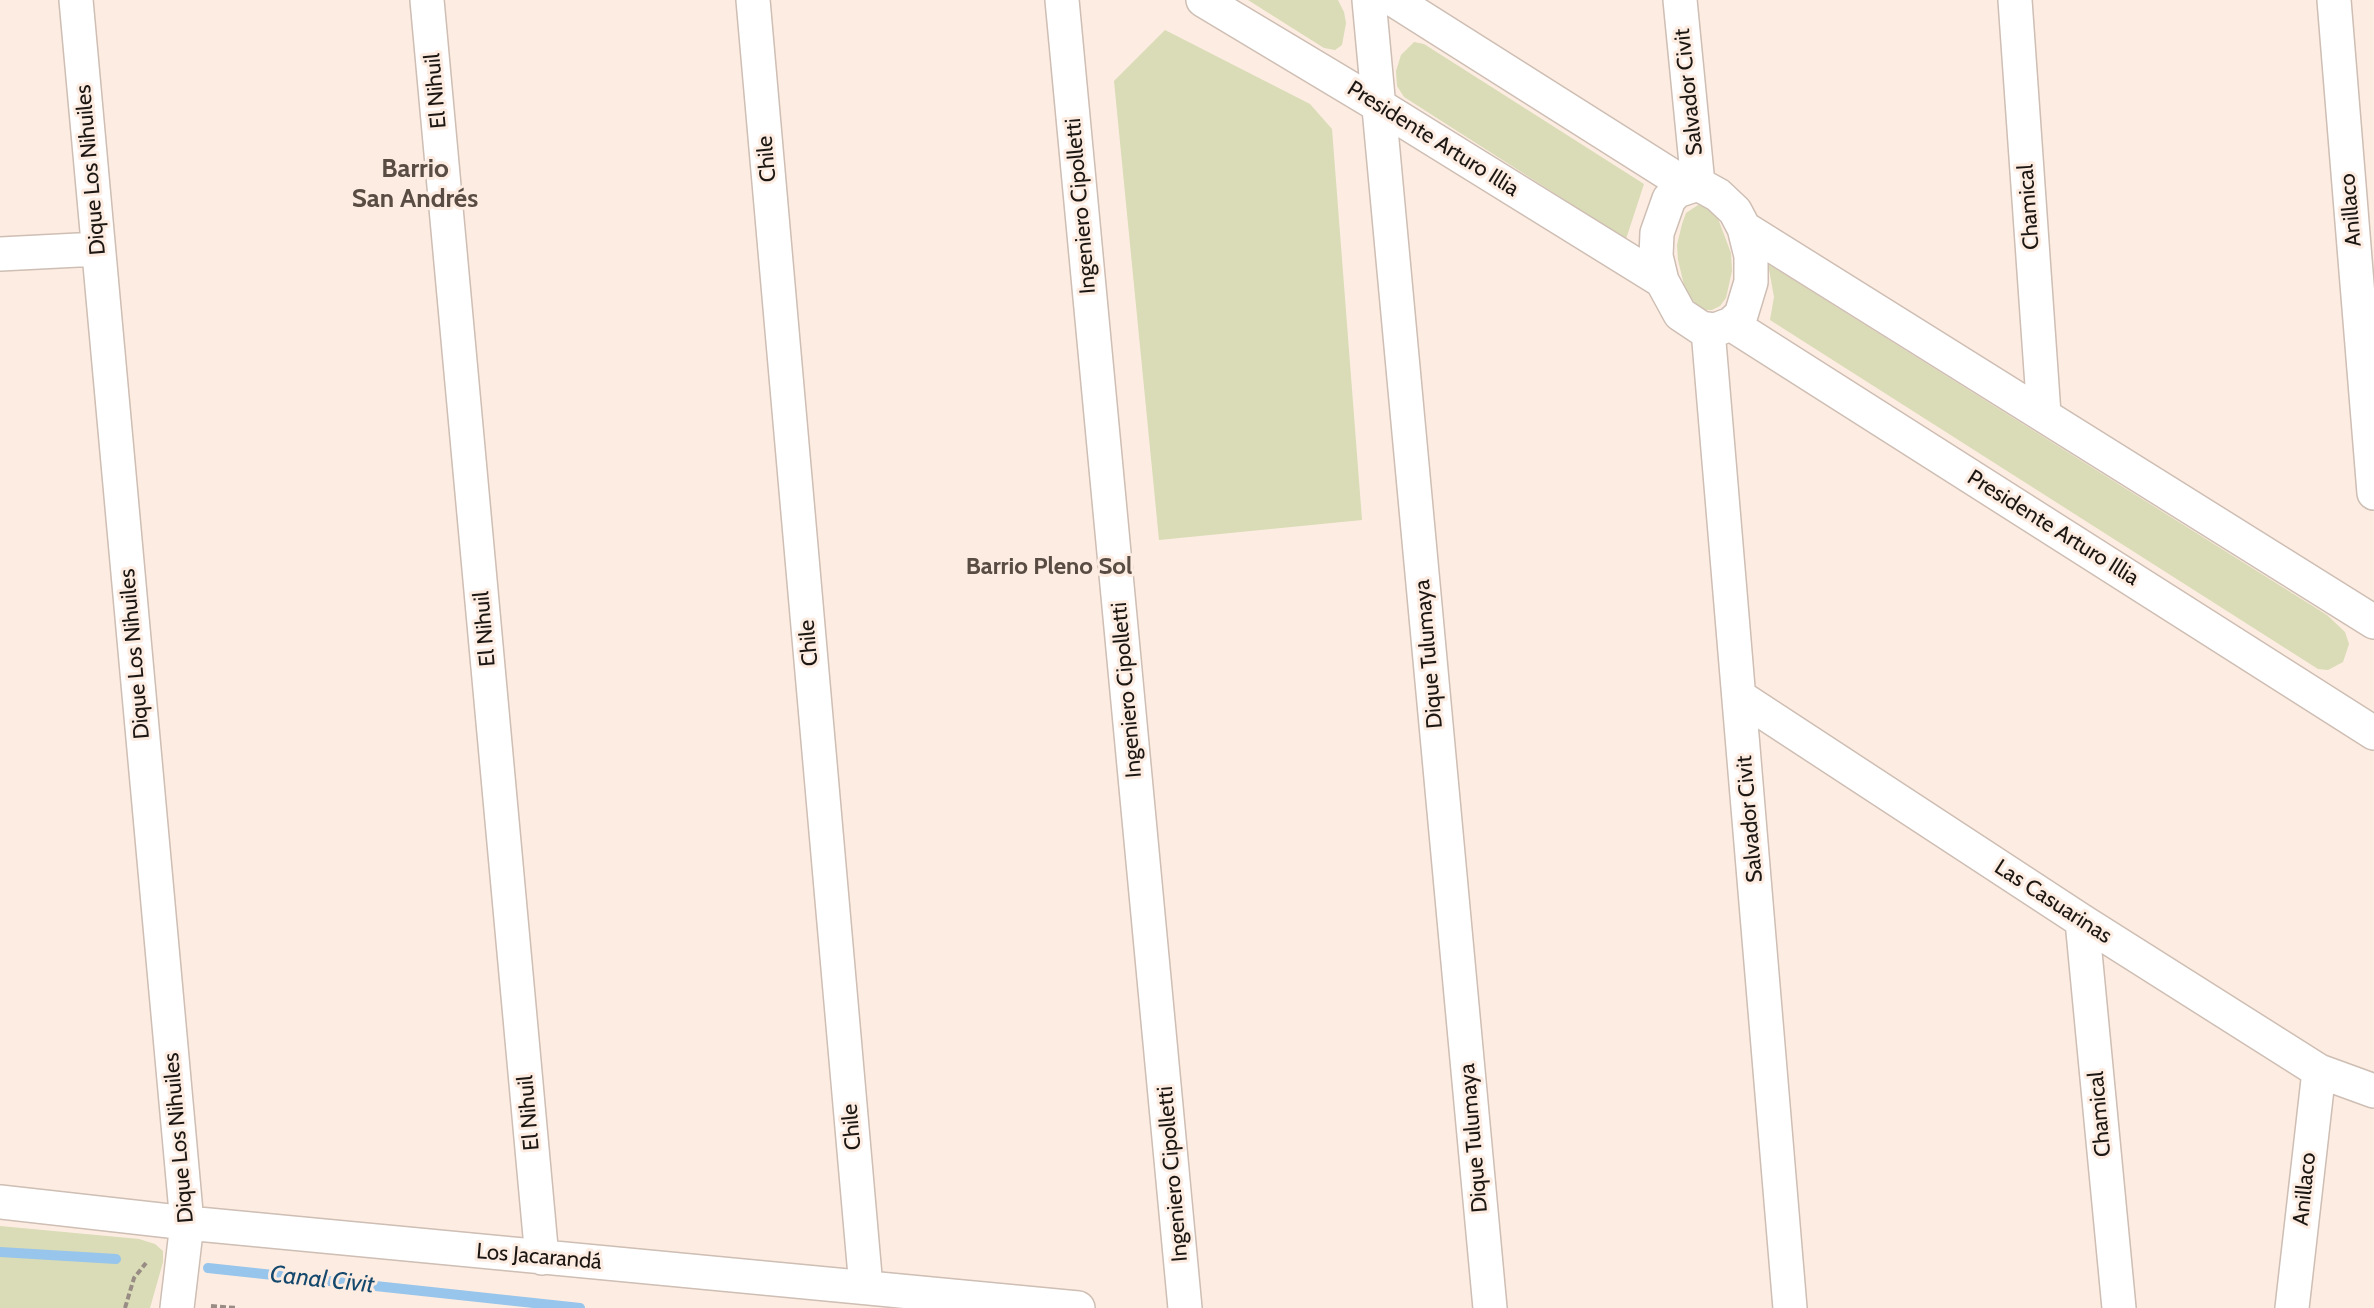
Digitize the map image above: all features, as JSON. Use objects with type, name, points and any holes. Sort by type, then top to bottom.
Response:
[{"type":"street","name":"Dique Los Nihuiles","points":[[76,0],[187,1223],[177,1308]]},
{"type":"street","name":"El Nihuil","points":[[427,0],[542,1258]]},
{"type":"street","name":"Chile","points":[[753,0],[866,1287]]},
{"type":"street","name":"Ingeniero Cipolletti","points":[[1062,0],[1185,1308]]},
{"type":"street","name":"Presidente Arturo Illia","points":[[1203,0],[1378,105],[1662,281]]},
{"type":"street","name":"Dique Tulumaya","points":[[1369,0],[1490,1308]]},
{"type":"street","points":[[1394,0],[1693,185],[1728,203],[1744,228],[1751,256],[1750,282],[1741,315],[1720,327],[1693,324],[1680,314],[1662,281],[1656,256],[1657,233],[1662,213],[1677,191],[1693,185]]},
{"type":"street","name":"Salvador Civit","points":[[1680,0],[1693,185]]},
{"type":"street","name":"Chamical","points":[[2015,0],[2044,414]]},
{"type":"street","name":"Anillaco","points":[[2334,0],[2374,493]]},
{"type":"street","points":[[1744,228],[2374,622]]},
{"type":"street","points":[[0,254],[98,249]]},
{"type":"street","name":"Presidente Arturo Illia","points":[[1720,327],[2374,733]]},
{"type":"street","name":"Salvador Civit","points":[[1720,327],[1740,697],[1790,1308]]},
{"type":"street","name":"Las Casuarinas","points":[[1740,697],[2082,921],[2319,1071],[2374,1091]]},
{"type":"street","name":"Chamical","points":[[2082,921],[2119,1308]]},
{"type":"street","name":"Anillaco","points":[[2292,1308],[2319,1071]]},
{"type":"street","name":"Los Jacarandá","points":[[0,1202],[542,1258],[866,1287],[928,1301],[1078,1308]]},
{"type":"green space","points":[[1248,0],[1338,0],[1346,23],[1342,45],[1335,50],[1324,48]]},
{"type":"green space","points":[[1165,30],[1310,104],[1332,129],[1362,520],[1159,540],[1114,81]]},
{"type":"green space","points":[[1414,42],[1424,44],[1644,184],[1626,239],[1404,97],[1397,86],[1396,71],[1401,55]]},
{"type":"green space","points":[[1698,205],[1705,206],[1717,216],[1731,253],[1732,271],[1726,298],[1720,306],[1712,310],[1702,310],[1686,293],[1678,260],[1677,245],[1686,213]]},
{"type":"green space","points":[[1768,264],[2327,615],[2345,632],[2349,644],[2343,662],[2328,670],[2318,669],[1770,320],[1774,297]]},
{"type":"green space","points":[[0,1226],[139,1239],[155,1244],[163,1251],[163,1262],[150,1308],[0,1308]]},
{"type":"waterway","name":"Canal Civit","points":[[0,1252],[116,1259]]},
{"type":"waterway","name":"Canal Civit","points":[[208,1268],[580,1308]]},
{"type":"district","name":"Barrio San Andrés","points":[[415,184]]},
{"type":"district","name":"Barrio Pleno Sol","points":[[1049,567]]}]
